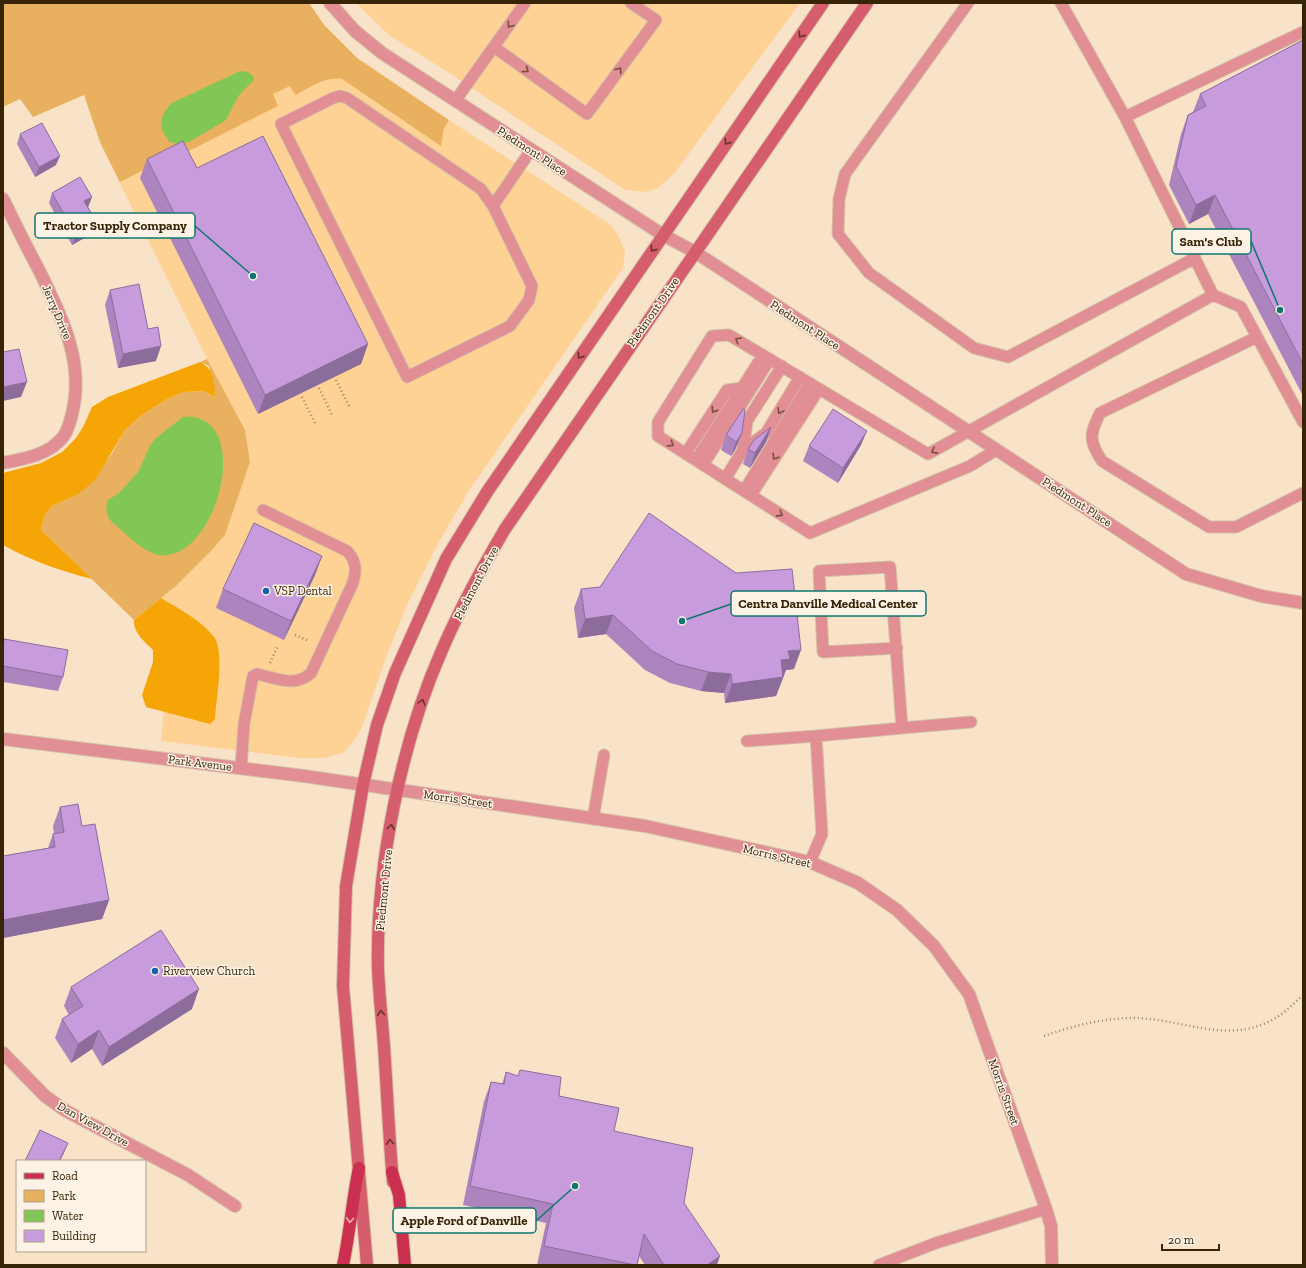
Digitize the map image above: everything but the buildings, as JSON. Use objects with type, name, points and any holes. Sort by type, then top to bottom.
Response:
[{"type":"main road","points":[[367,1265],[343,986],[346,886],[363,785],[378,725],[396,673],[446,559],[487,492],[823,3]]},
{"type":"main road","name":"Piedmont Drive","points":[[399,1265],[378,968],[380,905],[397,791],[409,743],[426,690],[442,650],[476,580],[505,529],[529,492],[867,3]]},
{"type":"main road","points":[[343,1265],[349,1240],[352,1197],[359,1168]]},
{"type":"main road","points":[[392,1172],[399,1195],[405,1265]]},
{"type":"street","name":"Piedmont Place","points":[[330,3],[355,31],[382,53],[663,236],[695,252],[1186,574],[1261,596],[1303,603]]},
{"type":"street","name":"Jerry Drive","points":[[3,198],[64,322],[72,346],[76,380],[75,403],[69,425],[63,437],[50,448],[34,456],[3,463]]},
{"type":"street","name":"Park Avenue","points":[[3,739],[241,768],[397,791]]},
{"type":"street","name":"Morris Street","points":[[397,791],[645,826],[810,862],[858,883],[897,910],[934,946],[969,994],[1046,1209],[1051,1226],[1052,1265]]},
{"type":"street","name":"Dan View Drive","points":[[3,1053],[45,1096],[66,1111],[188,1175],[235,1206]]},
{"type":"lane","points":[[455,101],[525,3]]},
{"type":"lane","points":[[494,47],[587,114],[656,20],[632,3]]},
{"type":"lane","points":[[968,3],[845,174],[839,199],[838,234],[869,273],[974,348],[1008,357],[1195,258]]},
{"type":"lane","points":[[1061,3],[1124,117],[1213,294],[1241,307],[1303,422]]},
{"type":"lane","points":[[1124,117],[1303,32]]},
{"type":"lane","points":[[340,96],[347,98],[474,183],[481,189],[493,206],[530,280],[531,293],[529,300],[510,326],[407,377],[281,124],[333,98],[340,96]]},
{"type":"lane","points":[[493,206],[531,150]]},
{"type":"lane","points":[[996,450],[970,466],[810,533],[658,436],[658,422],[712,336],[729,335],[928,454],[1213,294]]},
{"type":"lane","points":[[1257,337],[1100,413],[1091,431],[1094,448],[1102,461],[1209,527],[1236,528],[1303,493]]},
{"type":"lane","points":[[699,462],[742,388],[766,357]]},
{"type":"lane","points":[[699,462],[766,357]]},
{"type":"lane","points":[[743,450],[747,421],[782,366]]},
{"type":"lane","points":[[725,479],[743,450],[766,434],[800,377]]},
{"type":"lane","points":[[748,493],[815,386]]},
{"type":"lane","points":[[686,454],[727,390],[742,388]]},
{"type":"lane","points":[[241,768],[244,724],[253,676],[257,674],[296,681],[306,678],[311,673],[352,585],[356,572],[354,561],[348,551],[263,510]]},
{"type":"lane","points":[[897,648],[823,652],[819,571],[890,567],[897,648],[902,728]]},
{"type":"lane","points":[[747,741],[971,722]]},
{"type":"lane","points":[[810,862],[822,834],[816,736]]},
{"type":"lane","points":[[593,819],[604,755]]},
{"type":"lane","points":[[879,1265],[936,1243],[1046,1209]]},
{"type":"path","points":[[336,380],[349,406]]},
{"type":"path","points":[[319,388],[332,415]]},
{"type":"path","points":[[302,397],[315,423]]},
{"type":"path","points":[[1044,1036],[1081,1024],[1132,1018],[1164,1020],[1218,1032],[1235,1032],[1255,1028],[1273,1020],[1303,995]]},
{"type":"shaded area","points":[[309,3],[324,25],[357,58],[404,91],[611,225],[619,237],[625,252],[623,268],[468,492],[434,551],[407,605],[388,652],[362,727],[353,742],[343,753],[324,758],[299,758],[161,741],[169,656],[134,620],[177,585],[225,535],[250,462],[245,430],[207,359],[100,143]]},
{"type":"shaded area","points":[[356,3],[800,3],[673,175],[658,188],[646,192],[625,190],[440,67],[390,36]]},
{"type":"shaded area","points":[[200,362],[209,368],[213,376],[215,397],[203,391],[184,392],[165,400],[142,415],[125,430],[95,480],[77,495],[52,506],[44,516],[41,530],[92,579],[46,565],[3,545],[3,473],[41,463],[62,452],[76,438],[92,407],[108,397]]},
{"type":"shaded area","points":[[161,598],[203,625],[214,637],[217,644],[219,653],[218,689],[215,719],[210,724],[146,707],[142,695],[153,662],[153,650],[137,633],[134,620]]},
{"type":"green space","points":[[3,3],[309,3],[324,25],[357,58],[449,120],[444,128],[441,146],[342,79],[329,79],[323,81],[295,95],[290,86],[273,94],[278,106],[177,157],[175,154],[120,182],[100,142],[84,95],[33,117],[20,99],[3,107]]},
{"type":"green space","points":[[207,359],[245,430],[250,462],[225,535],[177,585],[134,620],[41,530],[44,516],[52,506],[77,495],[111,455],[125,430],[142,415],[165,400],[184,392],[203,391],[215,397],[209,366],[200,362]]},
{"type":"water","points":[[240,71],[248,72],[254,77],[254,80],[239,95],[226,120],[189,142],[179,144],[170,142],[163,131],[161,122],[164,112],[172,103]]},
{"type":"water","points":[[183,417],[205,421],[218,437],[223,460],[220,486],[212,513],[198,536],[180,551],[159,555],[141,546],[110,520],[107,515],[108,500],[119,493],[138,472],[150,446],[156,438]]},
{"type":"place","name":"Tractor Supply Company","points":[[253,276]]},
{"type":"place","name":"Sam's Club","points":[[1280,310]]},
{"type":"place","name":"VSP Dental","points":[[266,591]]},
{"type":"place","name":"Centra Danville Medical Center","points":[[682,621]]},
{"type":"place","name":"Riverview Church","points":[[155,971]]},
{"type":"place","name":"Apple Ford of Danville","points":[[575,1186]]}]
